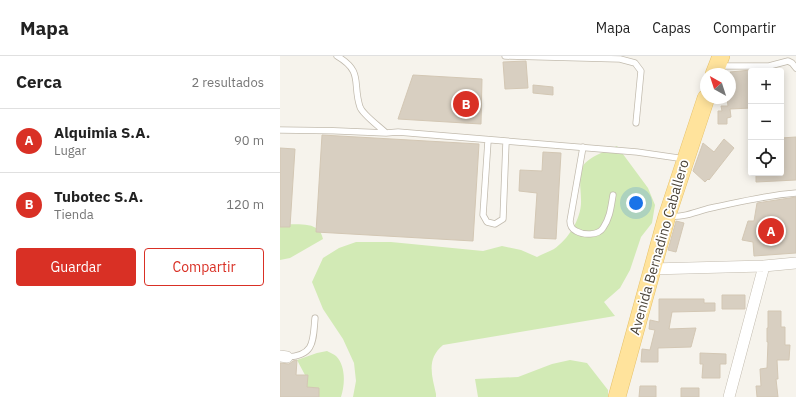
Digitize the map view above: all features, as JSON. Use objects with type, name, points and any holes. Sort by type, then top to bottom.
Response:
[{"type":"main road","name":"Avenida Bernadino Caballero","points":[[617,397],[651,269],[685,159],[704,104]]},
{"type":"street","points":[[651,269],[764,266],[796,263]]},
{"type":"street","points":[[729,397],[764,266]]},
{"type":"lane","points":[[337,56],[346,61],[355,73],[360,108],[386,133]]},
{"type":"lane","points":[[505,56],[620,59],[635,63],[641,71],[636,123]]},
{"type":"lane","points":[[718,65],[769,66],[788,61],[796,68]]},
{"type":"lane","points":[[280,130],[347,130],[386,133],[398,132],[488,141],[637,152],[685,159]]},
{"type":"lane","points":[[488,141],[483,215],[487,222],[495,224],[503,219],[506,142]]},
{"type":"lane","points":[[583,148],[570,221],[571,226],[576,231],[592,234],[602,231],[608,220],[613,195]]},
{"type":"lane","points":[[667,216],[682,216],[763,196],[796,193]]},
{"type":"lane","points":[[284,357],[298,356],[306,352],[312,345],[315,318]]},
{"type":"green space","points":[[617,146],[648,188],[655,205],[652,223],[641,237],[630,270],[620,288],[604,302],[615,316],[443,345],[434,356],[432,362],[432,374],[436,397],[353,397],[356,381],[354,363],[343,339],[323,309],[312,282],[323,258],[339,248],[356,242],[391,242],[483,251],[502,246],[521,250],[537,257],[559,245],[569,234],[577,221],[581,207],[580,178],[583,166],[594,157]]},
{"type":"green space","points":[[284,224],[302,224],[315,227],[321,233],[323,239],[290,258],[280,260],[280,226]]},
{"type":"green space","points":[[327,351],[336,356],[342,365],[344,381],[341,397],[311,397],[306,384],[305,375],[297,360]]},
{"type":"green space","points":[[570,360],[587,363],[608,390],[608,397],[478,397],[475,379],[518,377],[552,364]]},
{"type":"building","points":[[526,61],[528,88],[505,89],[503,62]]},
{"type":"building","points":[[748,70],[748,108],[730,109],[731,117],[727,118],[727,124],[718,124],[718,111],[722,111],[721,106],[736,104],[736,71]]},
{"type":"building","points":[[413,75],[482,79],[481,124],[398,119]]},
{"type":"building","points":[[533,85],[553,87],[553,95],[533,93]]},
{"type":"building","points":[[322,135],[479,144],[473,241],[316,232]]},
{"type":"building","points":[[796,137],[796,180],[756,182],[756,176],[784,176],[784,138]]},
{"type":"building","points":[[724,139],[734,148],[709,180],[708,179],[705,182],[693,171],[703,143],[714,152]]},
{"type":"building","points":[[280,148],[295,149],[290,227],[280,227]]},
{"type":"building","points":[[543,152],[561,153],[556,239],[534,238],[537,193],[519,191],[520,170],[542,171]]},
{"type":"building","points":[[796,197],[796,253],[754,256],[753,242],[742,240],[748,221],[754,221],[757,203]]},
{"type":"building","points":[[676,221],[684,223],[676,252],[668,250]]},
{"type":"building","points":[[722,295],[745,295],[745,309],[722,309]]},
{"type":"building","points":[[659,299],[704,299],[704,303],[715,303],[715,311],[672,312],[669,329],[696,328],[691,347],[658,348],[658,362],[641,362],[642,349],[650,350],[655,330],[649,329],[650,320],[659,322]]},
{"type":"building","points":[[768,311],[781,311],[781,327],[785,327],[785,345],[790,345],[789,360],[777,360],[778,379],[776,379],[778,397],[757,397],[756,386],[761,386],[760,369],[767,368]]},
{"type":"building","points":[[700,353],[726,354],[726,364],[720,364],[720,378],[702,378],[703,364],[700,364]]},
{"type":"building","points":[[297,360],[296,375],[308,375],[307,387],[319,388],[319,397],[280,397],[280,363],[289,364]]},
{"type":"building","points":[[640,386],[656,386],[656,397],[639,397]]},
{"type":"building","points":[[681,388],[699,388],[699,397],[681,397]]},
{"type":"place","name":"Tubotec S.A.","points":[[466,104]]},
{"type":"place","name":"Alquimia S.A.","points":[[771,231]]}]
